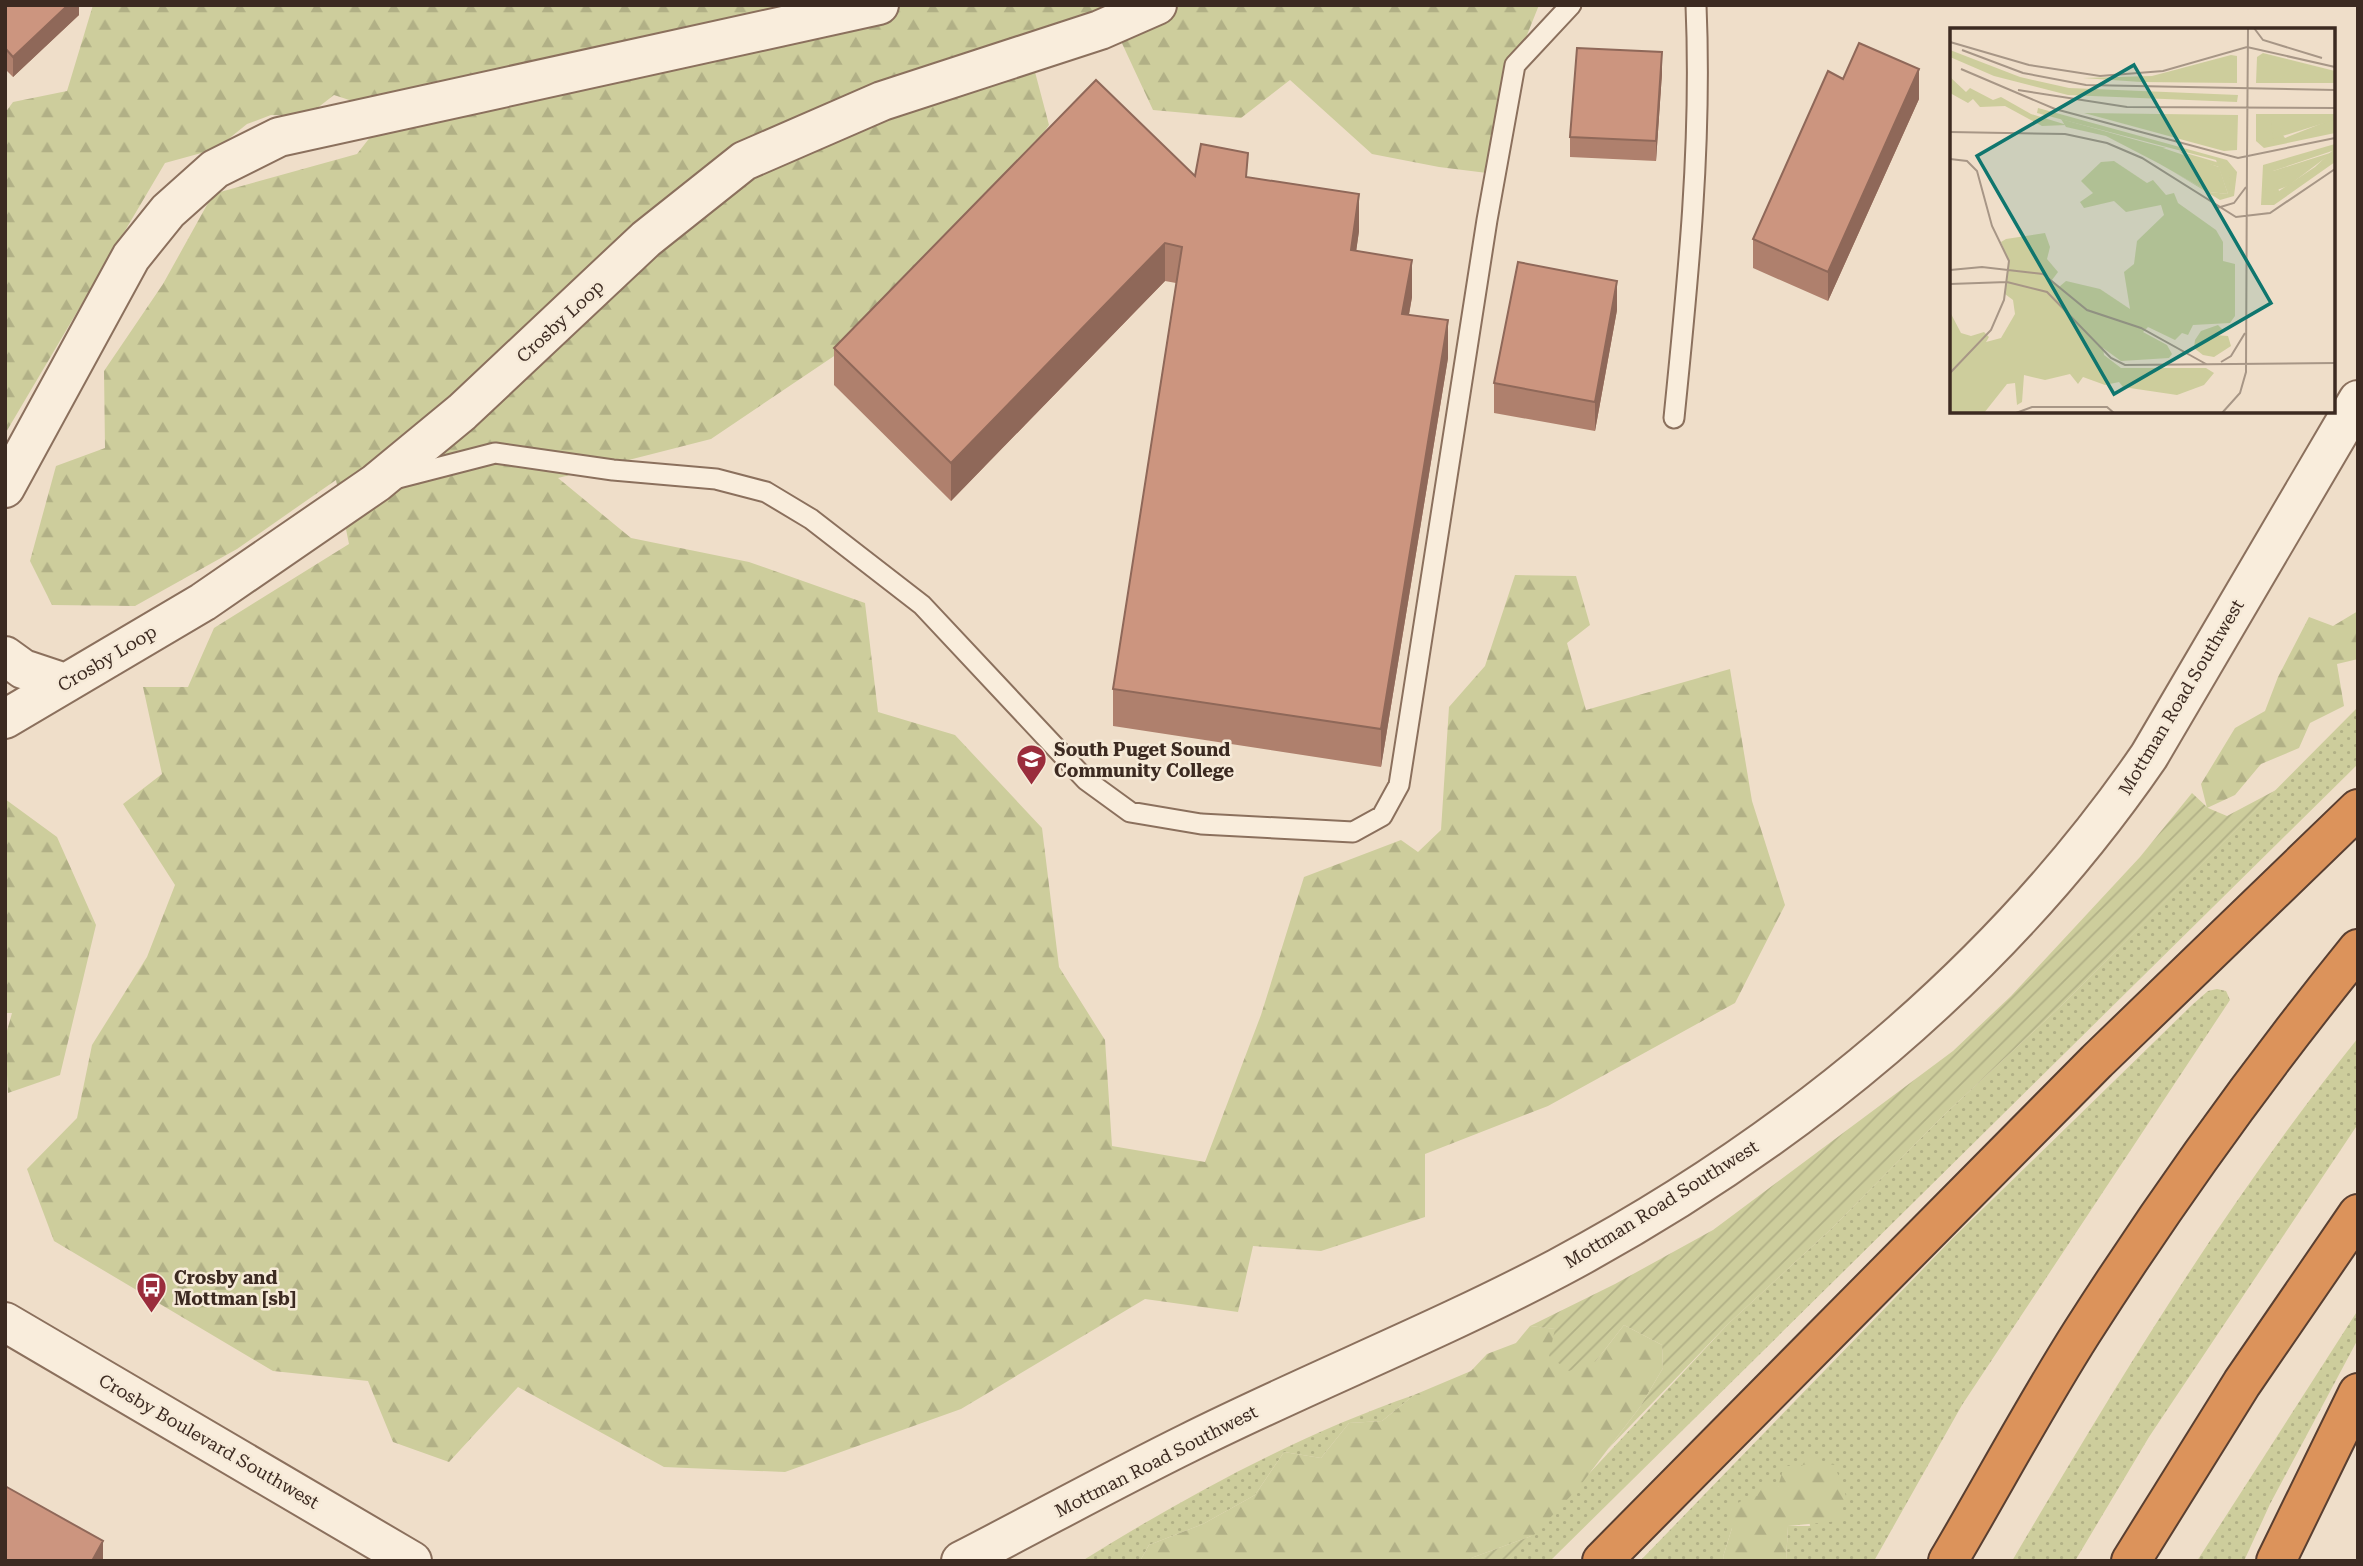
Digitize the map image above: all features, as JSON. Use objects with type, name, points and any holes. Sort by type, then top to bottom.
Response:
[{"type":"highway","points":[[1602,1561],[2096,1061],[2358,809]]},
{"type":"highway","points":[[1948,1561],[2081,1334],[2186,1177],[2296,1026],[2358,949]]},
{"type":"highway","points":[[2131,1561],[2242,1383],[2358,1214]]},
{"type":"highway","points":[[2276,1561],[2358,1393]]},
{"type":"street","points":[[5,488],[131,257],[168,211],[215,169],[279,137],[879,5]]},
{"type":"street","name":"Crosby Loop","points":[[11,708],[65,683],[203,602],[376,483],[462,412],[646,239],[744,161],[882,101],[1100,30],[1157,5]]},
{"type":"street","name":"Mottman Road Southwest","points":[[961,1561],[1187,1443],[1544,1275],[1625,1230],[1744,1155],[1816,1103],[1901,1033],[2054,879],[2110,811],[2148,756],[2358,400]]},
{"type":"street","points":[[5,656],[23,669],[65,683]]},
{"type":"street","name":"Crosby Boulevard Southwest","points":[[5,1322],[412,1561]]},
{"type":"lane","points":[[376,483],[495,453],[613,470],[716,479],[766,492],[811,519],[922,605],[1086,780],[1130,812],[1201,824],[1353,832],[1382,816],[1399,785],[1486,220],[1515,65],[1571,5]]},
{"type":"lane","points":[[1674,418],[1692,242],[1700,90],[1696,5]]},
{"type":"green space","points":[[93,5],[1539,5],[1515,65],[1495,174],[1372,154],[1290,80],[1241,118],[1153,110],[1113,24],[1030,53],[1049,125],[1005,188],[846,348],[711,439],[558,478],[631,538],[749,562],[865,603],[878,712],[955,735],[1042,828],[1059,967],[1105,1040],[1112,1146],[1205,1162],[1261,1015],[1304,877],[1401,840],[1418,852],[1441,830],[1449,707],[1485,666],[1515,575],[1576,576],[1590,625],[1567,643],[1586,710],[1730,669],[1752,801],[1785,905],[1735,1003],[1548,1106],[1425,1154],[1425,1217],[1321,1251],[1253,1246],[1238,1312],[1145,1299],[961,1409],[785,1472],[664,1467],[518,1387],[449,1462],[393,1442],[368,1381],[273,1371],[54,1241],[27,1169],[77,1118],[92,1045],[147,957],[175,885],[123,804],[162,774],[143,687],[188,687],[214,628],[349,544],[336,480],[237,549],[135,606],[52,605],[30,561],[56,466],[105,448],[104,371],[163,284],[213,194],[357,154],[389,113],[334,95],[307,116],[271,115],[247,124],[216,149],[165,163],[5,434],[5,113],[13,102],[67,91]]},
{"type":"green space","points":[[2358,611],[2358,659],[2337,664],[2344,706],[2310,723],[2299,748],[2261,764],[2235,795],[2207,808],[2201,784],[2235,728],[2265,711],[2278,677],[2309,617],[2333,626]]},
{"type":"green space","points":[[2358,707],[2358,764],[1550,1561],[1508,1561],[1728,1324],[1830,1230],[1946,1113],[2063,1004]]},
{"type":"green space","points":[[2276,790],[2063,1004],[1946,1113],[1830,1230],[1728,1324],[1608,1449],[1640,1407],[1663,1368],[1662,1345],[1624,1325],[1596,1361],[1569,1371],[1549,1356],[1555,1329],[1530,1326],[1615,1284],[1713,1230],[1953,1051],[2011,996],[2140,857],[2192,793],[2208,808],[2227,816]]},
{"type":"green space","points":[[5,799],[57,837],[96,925],[60,1075],[8,1093],[5,1038],[12,1013],[5,1013]]},
{"type":"green space","points":[[2208,991],[2226,991],[2230,1000],[1962,1405],[1874,1561],[1786,1561],[1788,1526],[1810,1526],[1802,1466],[1778,1487],[1757,1496],[1732,1528],[1723,1557],[1725,1561],[1640,1561],[1954,1237],[2192,1005]]},
{"type":"green space","points":[[2358,1038],[2358,1124],[2149,1437],[2075,1561],[2012,1561],[2092,1426],[2219,1228],[2310,1100]]},
{"type":"green space","points":[[2358,1310],[2358,1339],[2270,1504],[2244,1561],[2197,1561]]},
{"type":"green space","points":[[1624,1325],[1662,1345],[1663,1368],[1640,1407],[1579,1487],[1534,1535],[1463,1561],[1140,1561],[1149,1545],[1203,1524],[1255,1495],[1284,1452],[1321,1458],[1349,1423],[1382,1421],[1414,1395],[1471,1371],[1487,1354],[1516,1343],[1530,1326],[1556,1329],[1596,1361]]},
{"type":"green space","points":[[1414,1395],[1382,1421],[1349,1423],[1321,1458],[1284,1452],[1255,1495],[1203,1524],[1149,1545],[1140,1561],[1082,1561],[1203,1490],[1285,1448]]},
{"type":"green space","points":[[1807,1457],[1834,1464],[1846,1496],[1839,1521],[1788,1526],[1786,1561],[1725,1561],[1723,1557],[1732,1528],[1728,1525],[1728,1509],[1748,1497],[1757,1496],[1764,1485],[1778,1487],[1784,1466],[1802,1466]]},
{"type":"green space","points":[[1534,1535],[1508,1561],[1463,1561]]},
{"type":"building","points":[[5,5],[68,5],[13,57],[5,48]]},
{"type":"building","points":[[1859,43],[1919,69],[1828,272],[1753,239],[1828,71],[1843,79]]},
{"type":"building","points":[[1577,48],[1662,52],[1656,141],[1570,137]]},
{"type":"building","points":[[1096,80],[1195,176],[1201,144],[1248,153],[1246,177],[1359,194],[1351,250],[1412,260],[1402,314],[1448,320],[1381,729],[1113,689],[1182,247],[1165,243],[951,463],[834,348]]},
{"type":"building","points":[[1518,262],[1617,281],[1595,402],[1494,383]]},
{"type":"building","points":[[5,1486],[103,1541],[92,1561],[5,1561]]},
{"type":"place","name":"South Puget Sound Community College","points":[[1031,786]]},
{"type":"place","name":"Crosby and Mottman [sb]","points":[[151,1314]]}]
